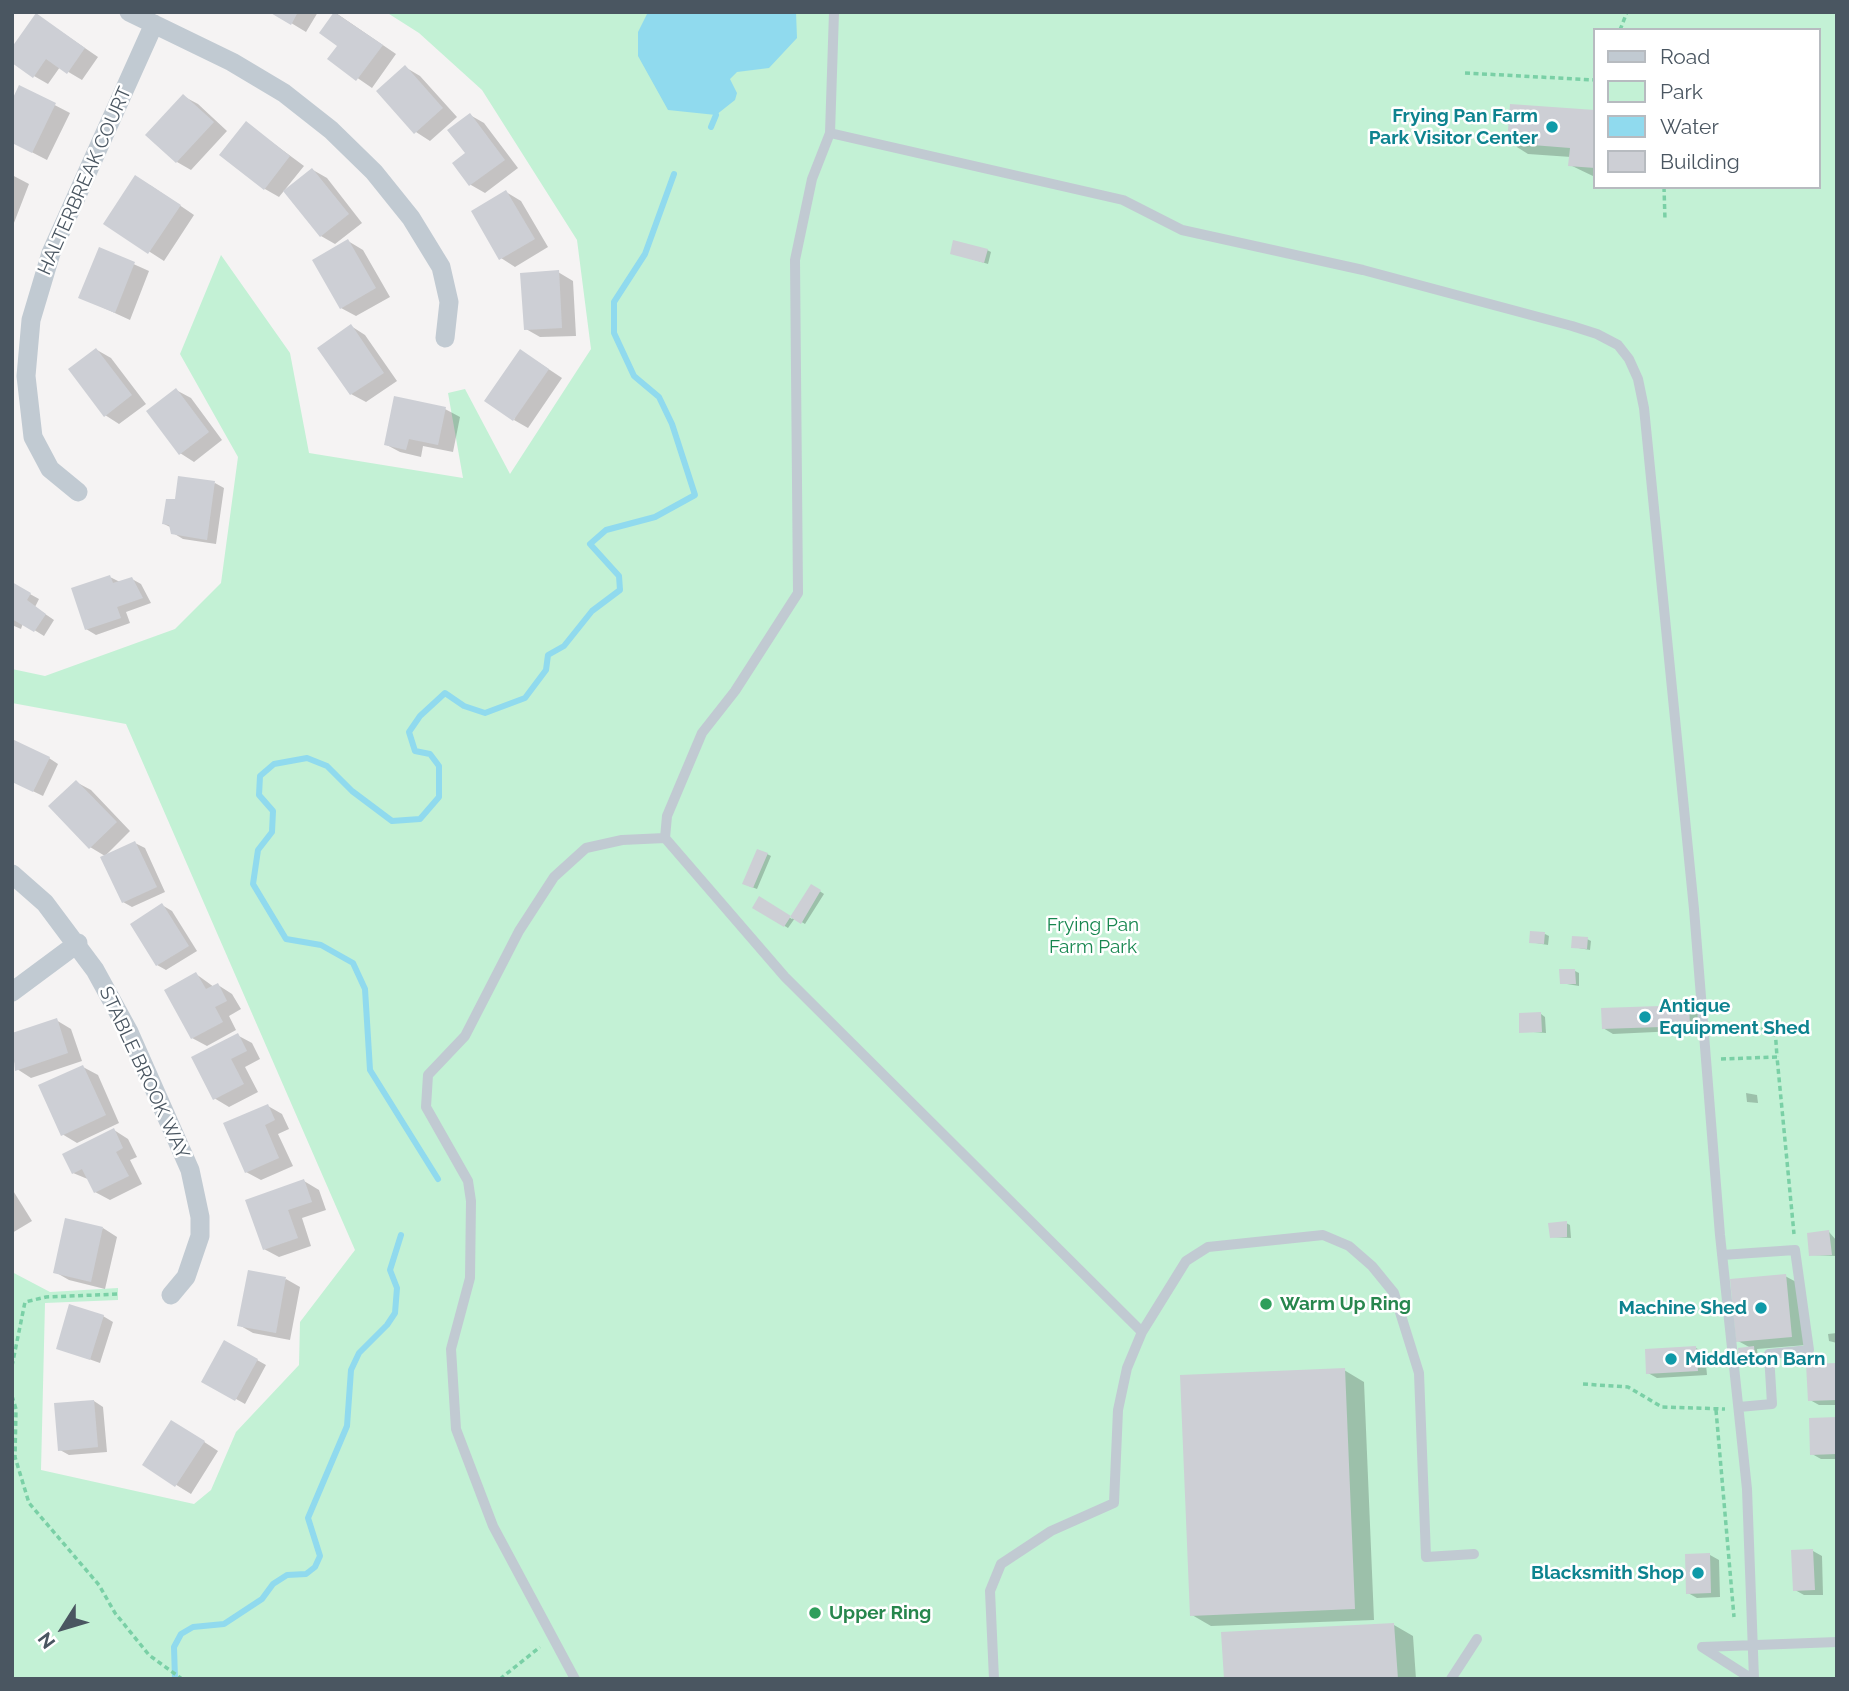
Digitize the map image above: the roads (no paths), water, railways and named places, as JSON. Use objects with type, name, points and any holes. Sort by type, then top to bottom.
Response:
[{"type":"street","points":[[129,12],[232,62],[284,93],[331,130],[374,172],[411,218],[441,267],[449,302],[444,338]]},
{"type":"street","name":"HALTERBREAK COURT","points":[[78,492],[50,469],[33,437],[26,376],[31,320],[51,253],[154,24]]},
{"type":"street","name":"STABLE BROOK WAY","points":[[12,874],[45,903],[78,943],[129,1032],[190,1170],[200,1217],[200,1236],[186,1277],[171,1295]]},
{"type":"street","points":[[12,992],[78,943]]},
{"type":"lane","points":[[834,12],[830,133],[812,179],[795,260],[798,593],[735,691],[702,733],[667,816],[666,838],[785,977],[1142,1332]]},
{"type":"lane","points":[[830,133],[1123,200],[1182,230],[1363,270],[1597,334],[1618,345],[1638,379],[1644,408],[1704,1033],[1722,1255],[1739,1407],[1755,1645],[1753,1679],[1702,1647],[1738,1646],[1755,1645],[1837,1642]]},
{"type":"lane","points":[[575,1679],[494,1526],[456,1429],[451,1349],[470,1278],[471,1201],[468,1181],[426,1107],[428,1075],[465,1036],[519,931],[554,877],[586,848],[622,840],[666,838]]},
{"type":"lane","points":[[994,1679],[990,1591],[1001,1564],[1051,1531],[1114,1503],[1118,1410],[1128,1368],[1142,1332],[1185,1261],[1208,1247],[1323,1235],[1349,1246],[1372,1266],[1394,1293],[1419,1373],[1426,1557],[1474,1554]]},
{"type":"lane","points":[[1722,1255],[1795,1250],[1808,1350],[1769,1354],[1772,1404],[1739,1407]]},
{"type":"lane","points":[[1451,1679],[1477,1639]]},
{"type":"water","points":[[648,12],[796,12],[797,38],[769,68],[737,72],[730,79],[737,93],[735,100],[716,115],[668,110],[638,56],[638,32]]},
{"type":"waterway","points":[[711,127],[716,115]]},
{"type":"waterway","points":[[438,1179],[370,1070],[365,989],[353,963],[321,945],[286,939],[253,884],[258,850],[272,832],[273,811],[259,795],[260,776],[274,764],[307,758],[327,766],[352,791],[392,821],[420,819],[439,797],[439,766],[430,754],[415,751],[409,732],[420,716],[445,693],[464,706],[485,713],[525,698],[546,670],[548,655],[564,646],[592,611],[620,590],[619,576],[590,544],[606,530],[655,517],[695,495],[672,424],[659,397],[634,376],[614,333],[614,302],[645,254],[674,174]]},
{"type":"waterway","points":[[175,1679],[174,1647],[181,1634],[193,1627],[224,1624],[262,1599],[273,1584],[287,1575],[306,1574],[315,1567],[320,1556],[308,1518],[347,1426],[351,1370],[359,1353],[395,1313],[397,1288],[390,1270],[401,1235]]},
{"type":"place","name":"Frying Pan Farm Park Visitor Center","points":[[1552,127]]},
{"type":"place","name":"Antique Equipment Shed","points":[[1645,1017]]},
{"type":"place","name":"Warm Up Ring","points":[[1266,1304]]},
{"type":"place","name":"Machine Shed","points":[[1761,1308]]},
{"type":"place","name":"Middleton Barn","points":[[1671,1359]]},
{"type":"place","name":"Blacksmith Shop","points":[[1698,1573]]},
{"type":"place","name":"Upper Ring","points":[[815,1613]]},
{"type":"park label","name":"Frying Pan Farm Park","points":[[1093,936]]}]
